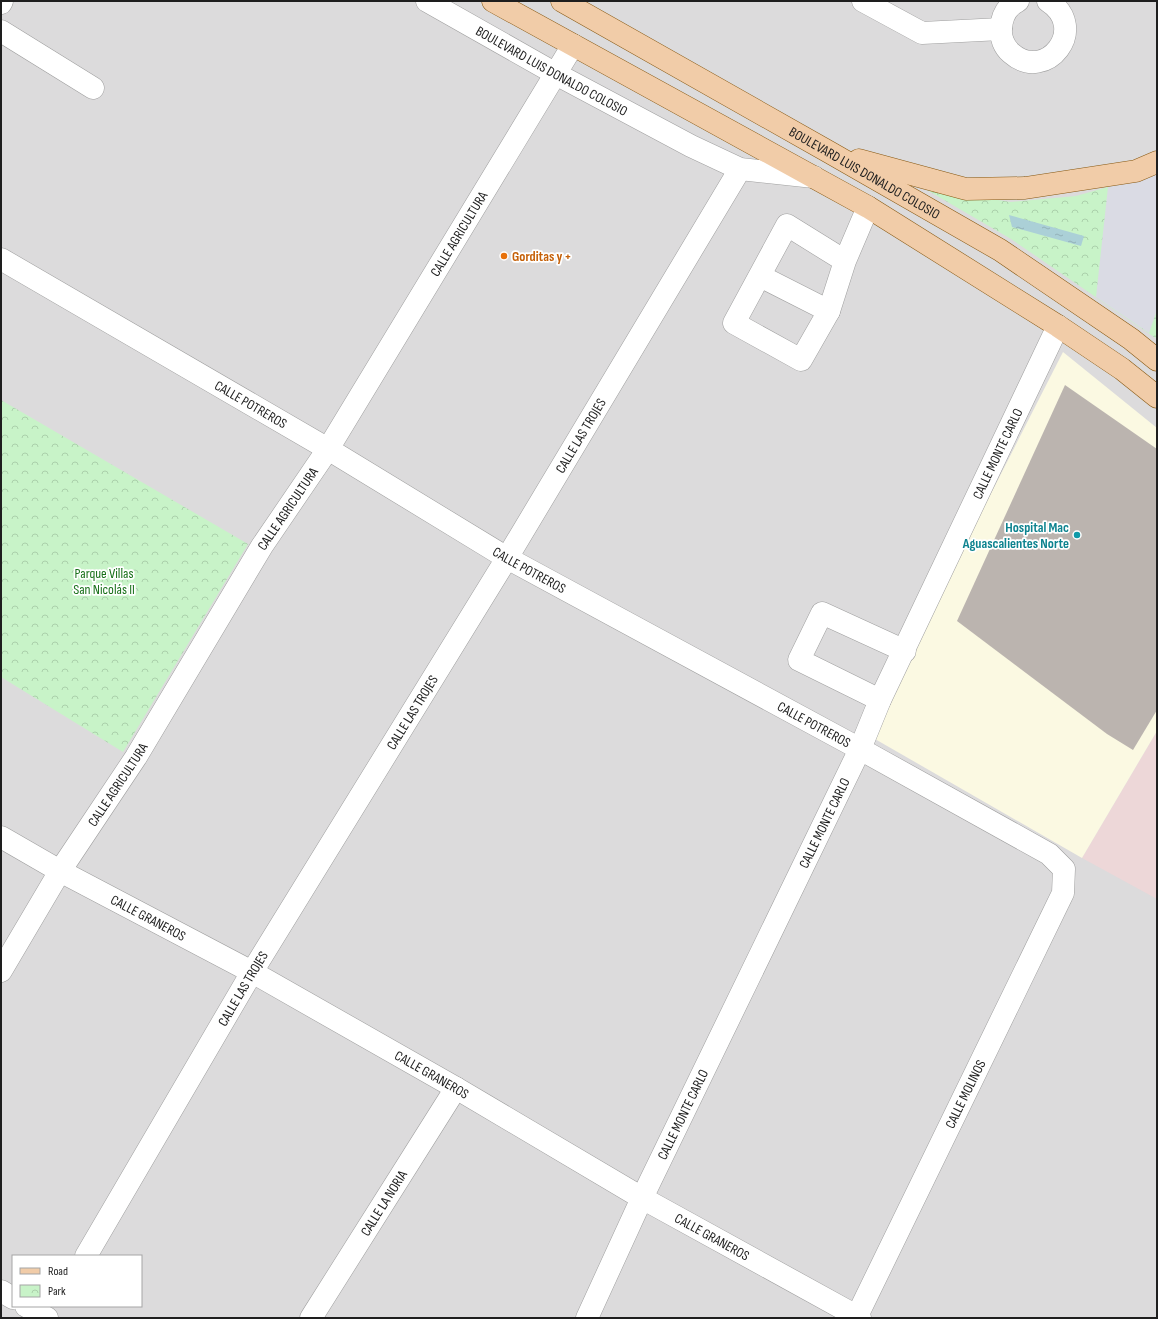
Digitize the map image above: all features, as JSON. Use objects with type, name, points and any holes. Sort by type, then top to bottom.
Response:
[{"type":"main road","name":"BOULEVARD LUIS DONALDO COLOSIO","points":[[493,1],[868,207],[1058,326],[1122,370],[1157,397]]},
{"type":"main road","name":"BOULEVARD LUIS DONALDO COLOSIO","points":[[562,1],[1000,250],[1131,339],[1157,360]]},
{"type":"main road","points":[[829,152],[966,189],[1025,188],[1136,171],[1154,161]]},
{"type":"street","name":"BOULEVARD LUIS DONALDO COLOSIO","points":[[426,1],[556,74],[691,146],[740,169],[814,177]]},
{"type":"street","points":[[863,1],[922,33],[1001,29]]},
{"type":"street","points":[[1018,1],[1008,8],[1002,18],[1002,40],[1007,50],[1015,57],[1025,61],[1036,62],[1047,59],[1055,53],[1062,44],[1065,34],[1065,24],[1061,14],[1055,6],[1048,1]]},
{"type":"street","points":[[1,31],[93,88]]},
{"type":"street","name":"CALLE AGRICULTURA","points":[[1,971],[60,871],[136,757],[262,546],[328,449],[573,45]]},
{"type":"street","name":"CALLE LAS TROJES","points":[[87,1255],[252,972],[507,558],[740,169]]},
{"type":"street","points":[[846,261],[787,225],[734,322],[801,360],[829,311],[846,261],[868,207]]},
{"type":"street","name":"CALLE POTREROS","points":[[1,259],[328,449],[507,558],[860,749],[1048,854],[1064,869]]},
{"type":"street","points":[[760,276],[829,311]]},
{"type":"street","name":"CALLE MONTE CARLO","points":[[587,1318],[642,1198],[860,749],[880,700],[1058,326]]},
{"type":"street","points":[[880,700],[799,660],[822,613],[904,651]]},
{"type":"street","name":"CALLE GRANEROS","points":[[1,837],[60,871],[252,972],[456,1088],[642,1198],[858,1317]]},
{"type":"street","name":"CALLE MOLINOS","points":[[858,1317],[1063,893],[1064,869]]},
{"type":"street","name":"CALLE LA NORIA","points":[[311,1318],[456,1088]]},
{"type":"street","points":[[1,1291],[12,1297]]},
{"type":"street","points":[[28,1307],[48,1318],[56,1307]]},
{"type":"shaded area","points":[[1,1],[1157,1],[1157,1318],[1,1318]]},
{"type":"shaded area","points":[[1157,173],[1157,310],[1149,333],[1096,297],[1108,187]]},
{"type":"shaded area","points":[[1063,352],[1157,428],[1157,731],[1082,858],[868,735]]},
{"type":"shaded area","points":[[1157,731],[1157,899],[1082,858]]},
{"type":"green space","points":[[1157,173],[1157,339],[1011,239],[920,186],[958,194],[1011,202],[1076,196]]},
{"type":"green space","name":"Parque Villas San Nicolás II","points":[[1,400],[248,544],[123,752],[1,677]]},
{"type":"water","points":[[1009,215],[1084,236],[1081,246],[1012,227]]},
{"type":"building","name":"Hospital Mac Aguascalientes Norte","points":[[1065,385],[1157,449],[1157,710],[1133,750],[1107,734],[957,621]]},
{"type":"place","name":"Gorditas y +","points":[[504,256]]},
{"type":"place","name":"Hospital Mac Aguascalientes Norte","points":[[1077,535]]}]
